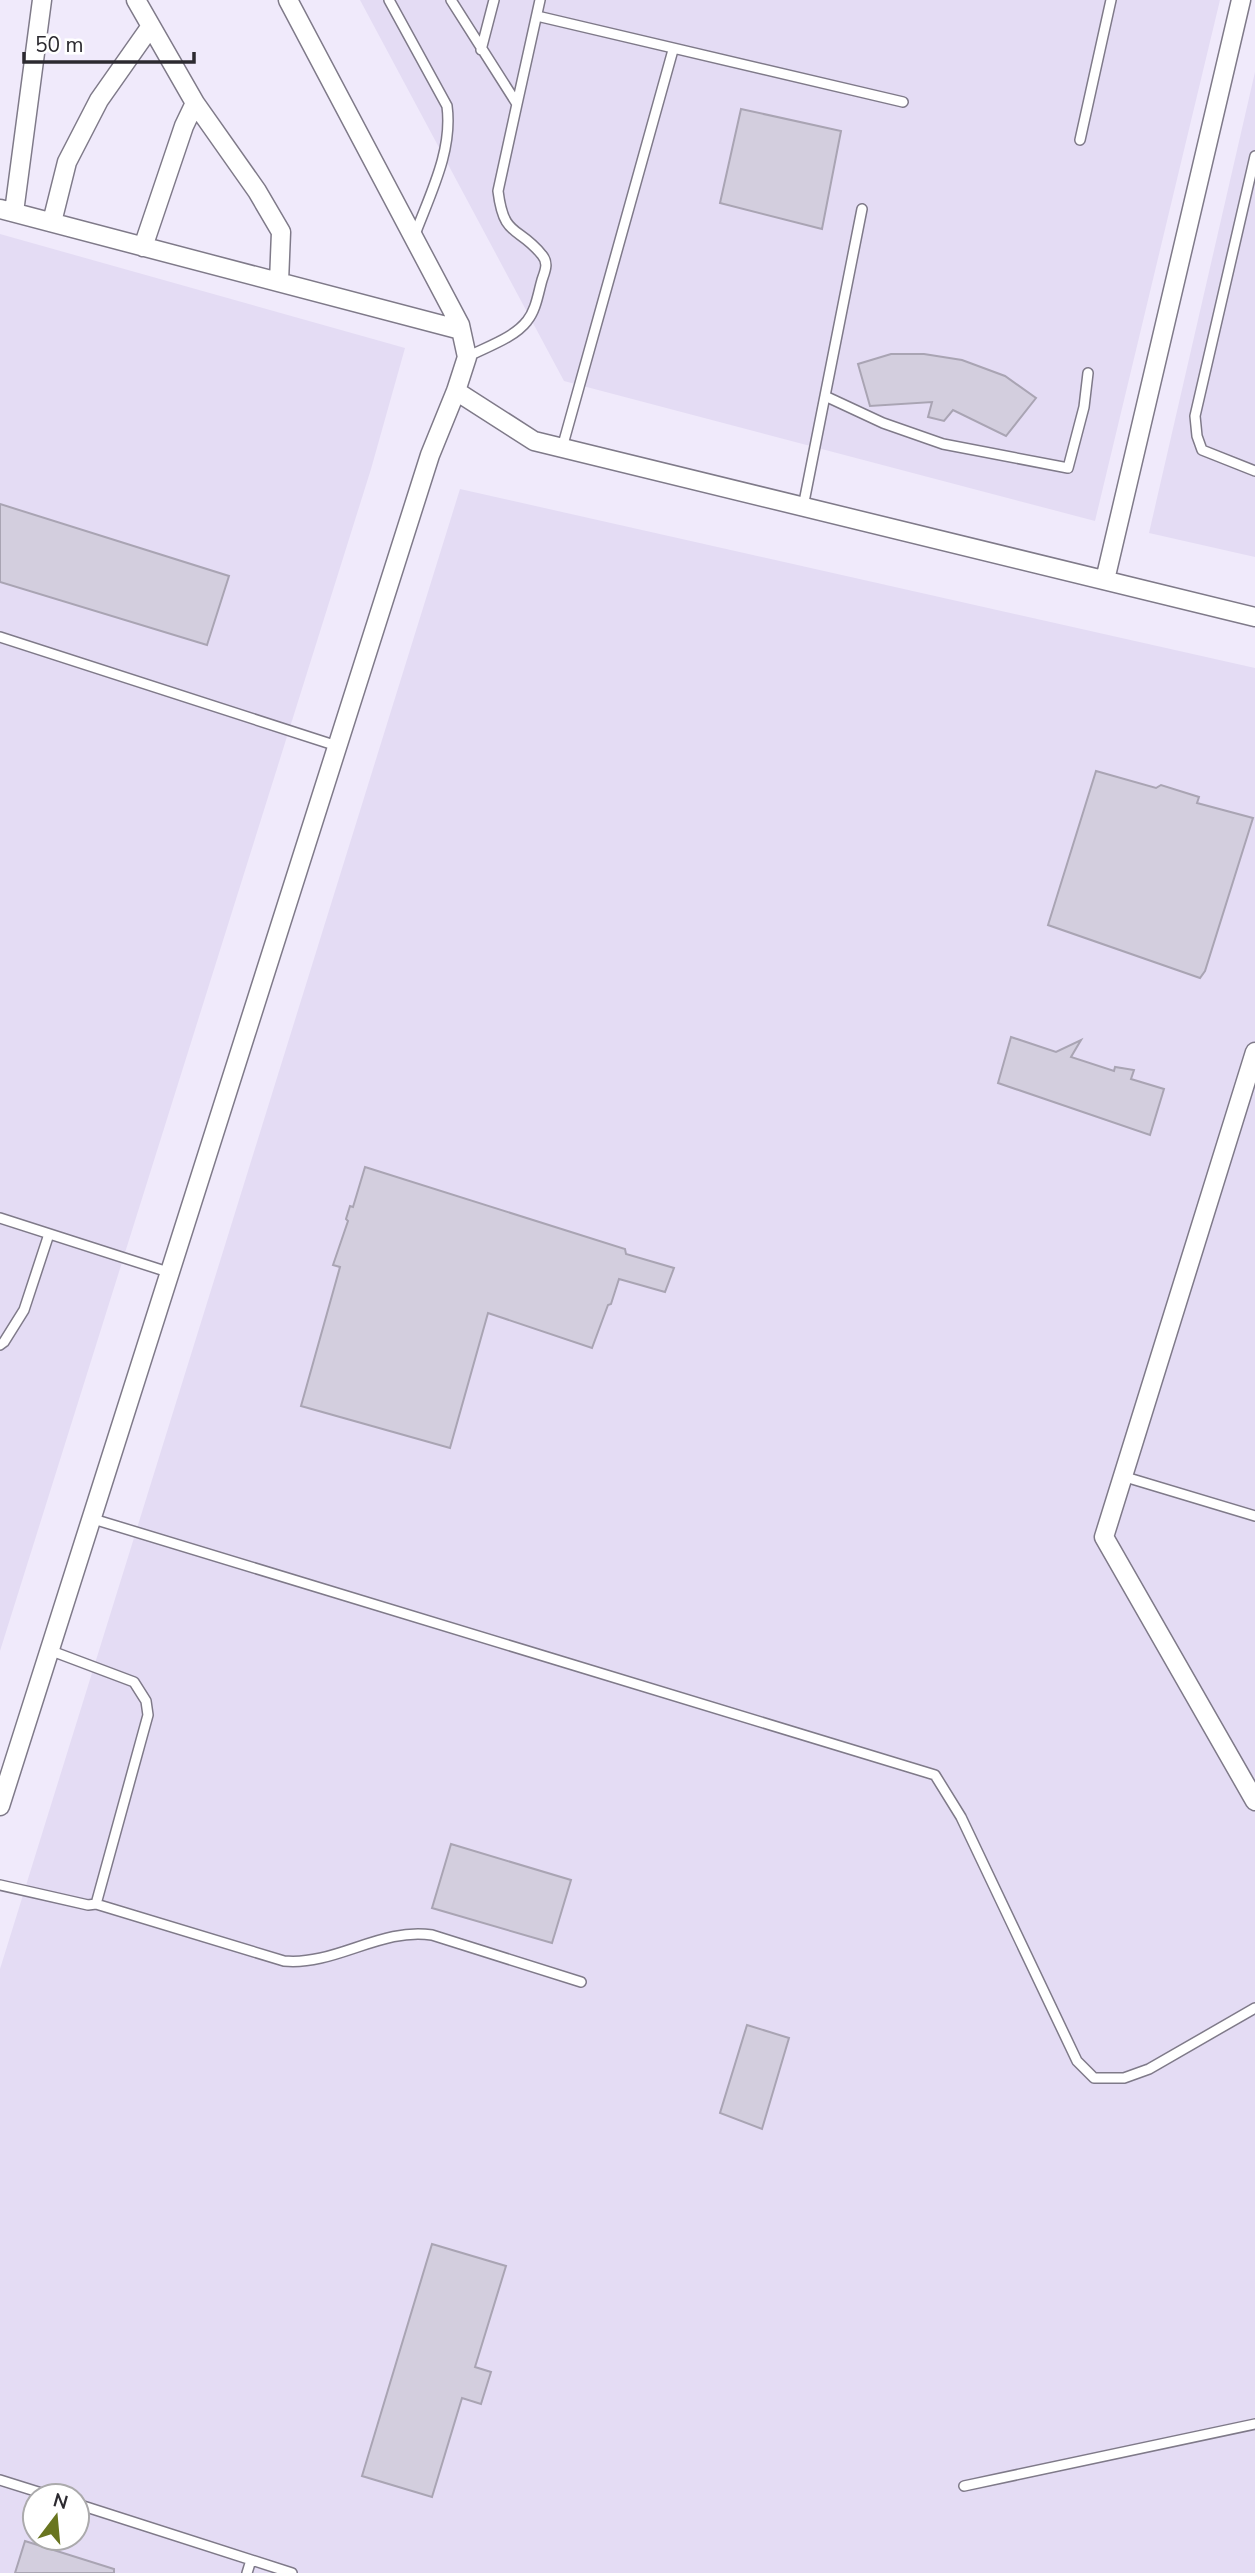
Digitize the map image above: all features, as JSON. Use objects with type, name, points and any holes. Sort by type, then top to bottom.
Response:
[{"type":"street","points":[[42,0],[7,210],[461,330]]},
{"type":"street","points":[[136,0],[195,103],[257,191],[281,232],[279,282]]},
{"type":"street","points":[[0,1806],[430,455],[467,356],[461,330],[288,0]]},
{"type":"street","points":[[1105,580],[1241,0]]},
{"type":"street","points":[[52,222],[67,162],[99,100],[151,26]]},
{"type":"street","points":[[143,247],[184,126],[195,103]]},
{"type":"street","points":[[456,391],[534,442],[1255,617]]},
{"type":"street","points":[[1255,1052],[1104,1537],[1255,1801]]},
{"type":"lane","points":[[389,0],[447,106],[449,125],[447,147],[414,238]]},
{"type":"lane","points":[[451,0],[517,104]]},
{"type":"lane","points":[[481,50],[494,0]]},
{"type":"lane","points":[[467,356],[514,333],[527,321],[534,308],[547,266],[545,257],[509,227],[498,191],[540,0]]},
{"type":"lane","points":[[1080,140],[1111,0]]},
{"type":"lane","points":[[537,16],[903,102]]},
{"type":"lane","points":[[562,448],[673,50]]},
{"type":"lane","points":[[1255,156],[1195,416],[1202,450],[1255,471]]},
{"type":"lane","points":[[803,507],[862,209]]},
{"type":"lane","points":[[825,396],[883,423],[943,444],[1068,468],[1083,407],[1088,373]]},
{"type":"lane","points":[[0,637],[337,746]]},
{"type":"lane","points":[[0,1218],[169,1272]]},
{"type":"lane","points":[[0,1345],[24,1310],[49,1234]]},
{"type":"lane","points":[[1122,1476],[1255,1516]]},
{"type":"lane","points":[[90,1518],[935,1774],[961,1817],[1077,2062],[1094,2078],[1124,2078],[1149,2069],[1255,2008]]},
{"type":"lane","points":[[49,1650],[134,1682],[146,1701],[148,1714],[96,1904]]},
{"type":"lane","points":[[0,1885],[88,1905],[96,1904],[284,1961],[321,1959],[412,1932],[432,1935],[581,1982]]},
{"type":"lane","points":[[964,2486],[1255,2424]]},
{"type":"lane","points":[[0,2480],[21,2487]]},
{"type":"lane","points":[[91,2509],[292,2573]]},
{"type":"lane","points":[[247,2573],[251,2560]]},
{"type":"shaded area","points":[[360,0],[1220,0],[1095,521],[564,381]]},
{"type":"shaded area","points":[[1255,72],[1255,557],[1149,533]]},
{"type":"shaded area","points":[[0,234],[405,348],[371,469],[0,1651]]},
{"type":"shaded area","points":[[460,489],[1255,668],[1255,2573],[0,2573],[0,1969]]},
{"type":"building","points":[[741,109],[841,131],[822,229],[720,203]]},
{"type":"building","points":[[891,354],[924,354],[962,360],[1005,376],[1036,398],[1006,436],[953,410],[944,421],[928,417],[932,402],[870,406],[858,364]]},
{"type":"building","points":[[0,504],[229,576],[207,645],[0,582]]},
{"type":"building","points":[[1096,771],[1156,788],[1161,785],[1199,797],[1197,803],[1253,818],[1205,971],[1200,978],[1048,925]]},
{"type":"building","points":[[1011,1037],[1056,1052],[1081,1040],[1071,1057],[1114,1071],[1115,1067],[1134,1070],[1131,1079],[1164,1089],[1150,1135],[998,1083]]},
{"type":"building","points":[[365,1167],[625,1249],[626,1254],[674,1268],[665,1292],[619,1279],[592,1348],[488,1313],[450,1448],[301,1406],[340,1267],[333,1265],[348,1221],[346,1219],[350,1206],[353,1207]]},
{"type":"building","points":[[451,1844],[571,1880],[552,1943],[432,1908]]},
{"type":"building","points":[[747,2025],[789,2038],[762,2129],[720,2113]]},
{"type":"building","points":[[432,2244],[506,2266],[475,2367],[491,2372],[481,2404],[462,2398],[432,2497],[362,2476]]},
{"type":"building","points":[[22,2552],[60,2552],[114,2569],[114,2573],[15,2573]]}]
